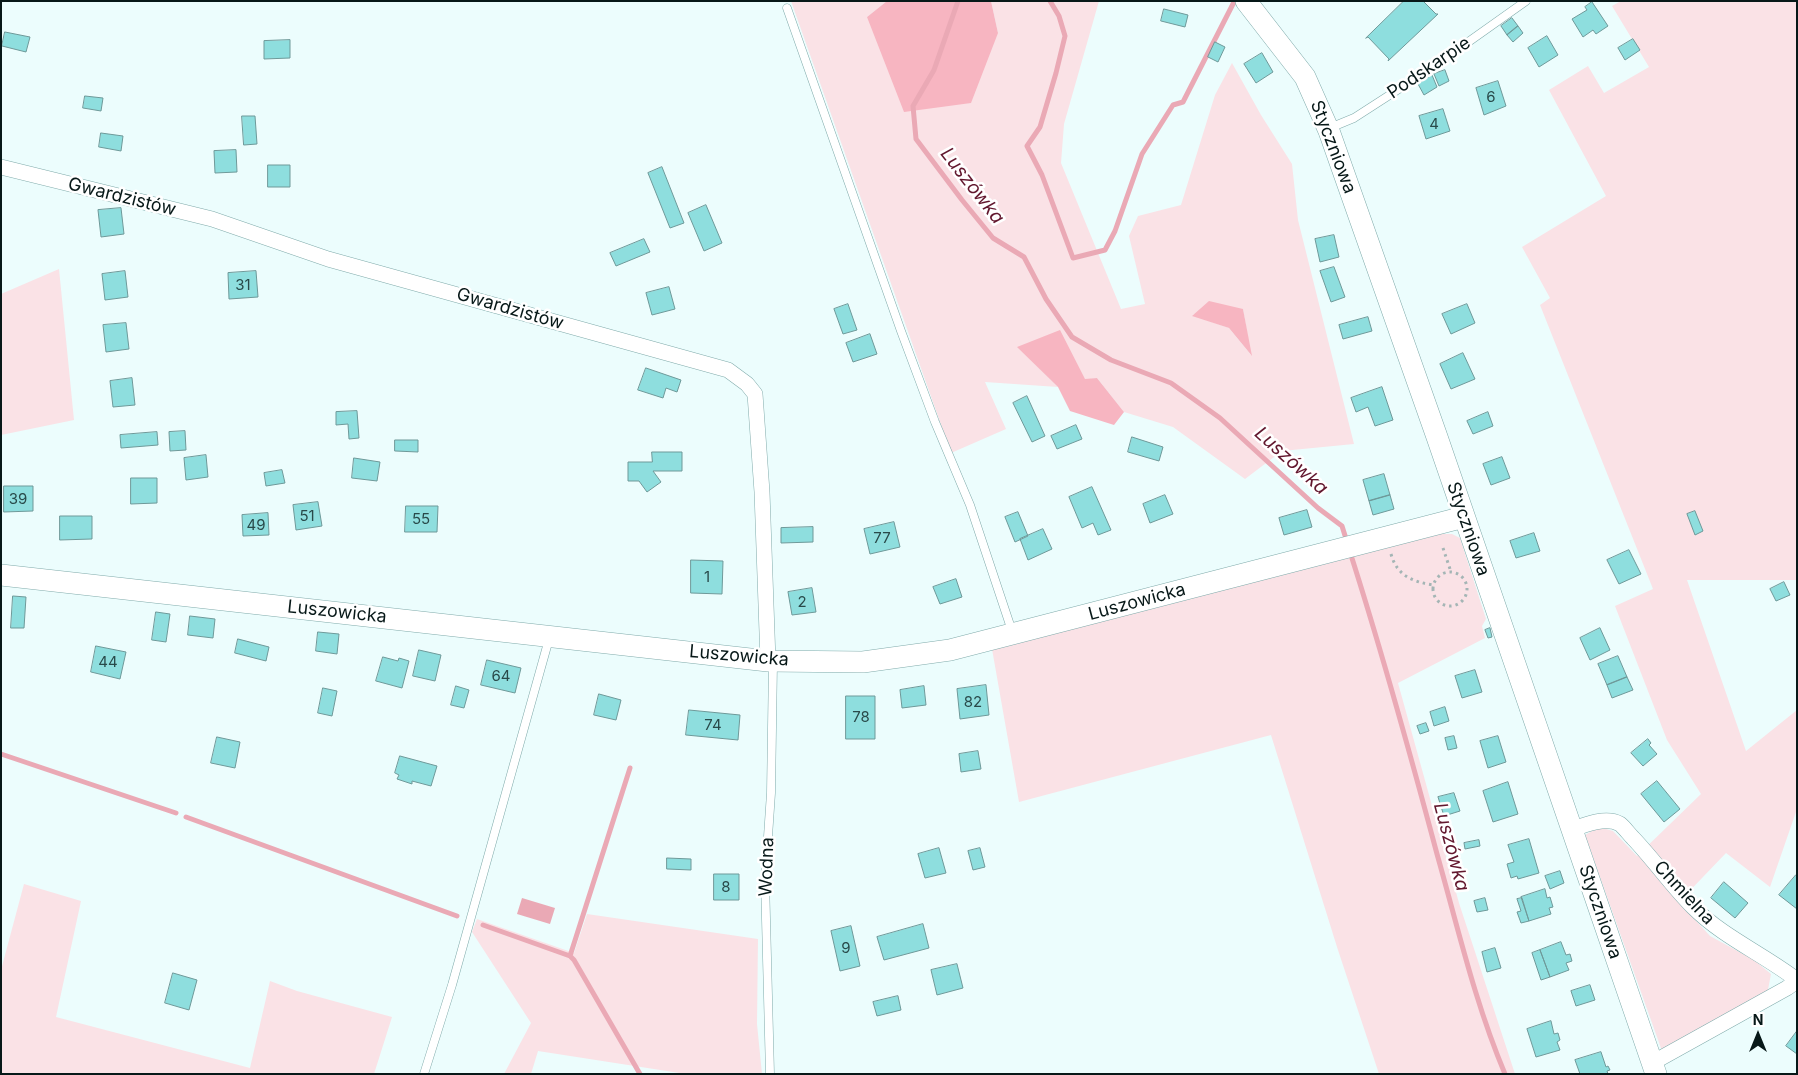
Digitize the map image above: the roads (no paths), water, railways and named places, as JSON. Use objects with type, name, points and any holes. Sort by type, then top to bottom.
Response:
[{"type":"street","name":"Styczniowa","points":[[1246,1],[1305,77],[1329,132],[1654,1068]]},
{"type":"street","name":"Gwardzistów","points":[[1,167],[212,219],[328,259],[719,367],[740,377],[754,394],[756,409],[770,661]]},
{"type":"street","name":"Luszowicka","points":[[1,575],[770,661],[863,662],[950,650],[1464,517]]},
{"type":"street","name":"Chmielna","points":[[1571,830],[1595,822],[1619,824],[1639,844],[1693,907],[1710,922],[1778,965],[1797,980]]},
{"type":"street","points":[[1654,1068],[1719,1026],[1797,980]]},
{"type":"lane","name":"Podskarpie","points":[[1329,132],[1337,125],[1354,118],[1433,67],[1526,1]]},
{"type":"lane","points":[[787,8],[901,331],[935,422],[970,505],[1013,634]]},
{"type":"lane","points":[[424,1074],[454,976],[550,637]]},
{"type":"lane","name":"Wodna","points":[[770,661],[771,793],[765,880],[770,1074]]},
{"type":"waterway","name":"Luszówka","points":[[958,1],[934,70],[913,106],[916,139],[993,238],[1024,257],[1046,299],[1072,337],[1111,360],[1171,383],[1220,418],[1318,508],[1342,526],[1347,542]]},
{"type":"waterway","points":[[1050,1],[1059,16],[1065,36],[1040,127],[1027,146],[1042,175],[1073,258],[1105,250],[1115,231],[1142,154],[1173,105],[1183,102],[1234,2]]},
{"type":"waterway","name":"Luszówka","points":[[1350,552],[1395,703],[1468,965],[1494,1047],[1505,1074]]},
{"type":"waterway","points":[[1,754],[176,813]]},
{"type":"waterway","points":[[570,956],[630,768]]},
{"type":"waterway","points":[[186,817],[457,916]]},
{"type":"waterway","points":[[483,925],[570,956],[640,1074]]}]
